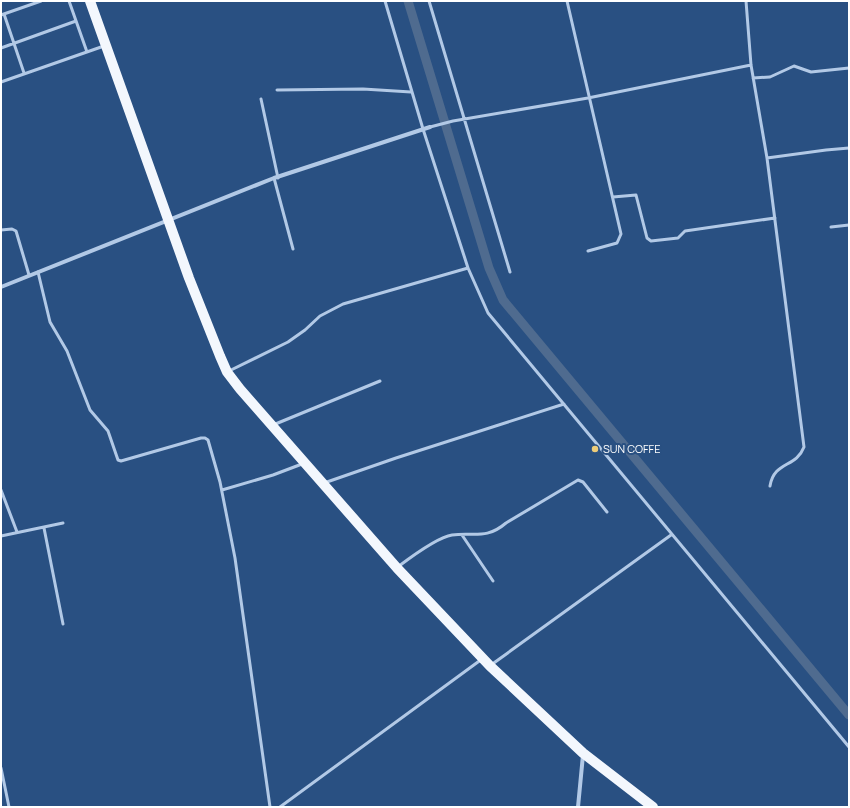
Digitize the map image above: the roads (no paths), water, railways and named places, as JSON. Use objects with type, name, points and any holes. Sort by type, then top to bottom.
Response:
[{"type":"main road","points":[[90,1],[189,278],[227,372],[240,389],[274,425],[323,484],[397,568],[482,658],[583,753],[653,807]]},
{"type":"street","points":[[1,287],[276,178],[340,155],[430,127]]},
{"type":"street","points":[[578,807],[583,753]]},
{"type":"lane","points":[[24,73],[3,15],[41,1]]},
{"type":"lane","points":[[69,1],[87,52]]},
{"type":"lane","points":[[385,1],[411,92],[468,268],[488,313],[671,535],[849,747]]},
{"type":"lane","points":[[429,1],[510,272]]},
{"type":"lane","points":[[567,1],[588,98],[621,234],[617,243],[588,250]]},
{"type":"lane","points":[[746,1],[751,65],[767,158],[804,447],[797,458],[775,471],[771,478],[770,486]]},
{"type":"lane","points":[[1,48],[76,21]]},
{"type":"lane","points":[[1,82],[106,46]]},
{"type":"lane","points":[[430,127],[453,121],[588,98],[751,65]]},
{"type":"lane","points":[[753,78],[770,77],[794,66],[811,72],[849,68]]},
{"type":"lane","points":[[277,90],[363,89],[411,92]]},
{"type":"lane","points":[[261,99],[276,178],[293,249]]},
{"type":"lane","points":[[767,158],[849,148]]},
{"type":"lane","points":[[613,197],[636,195],[647,238],[651,241],[678,238],[685,231],[775,218]]},
{"type":"lane","points":[[831,227],[849,225]]},
{"type":"lane","points":[[1,230],[12,229],[16,231],[29,275]]},
{"type":"lane","points":[[227,372],[288,342],[305,330],[320,316],[343,304],[468,268]]},
{"type":"lane","points":[[38,272],[50,322],[67,351],[90,410],[108,431],[118,460],[121,461],[205,438],[208,440],[222,490],[244,615],[270,807]]},
{"type":"lane","points":[[274,425],[380,381]]},
{"type":"lane","points":[[323,484],[396,458],[564,404]]},
{"type":"lane","points":[[222,490],[273,475],[305,462]]},
{"type":"lane","points":[[397,568],[413,555],[445,537],[452,535],[481,535],[499,529],[578,480],[584,482],[607,512]]},
{"type":"lane","points":[[1,490],[17,532]]},
{"type":"lane","points":[[1,536],[63,523]]},
{"type":"lane","points":[[44,528],[63,624]]},
{"type":"lane","points":[[462,535],[493,581]]},
{"type":"lane","points":[[490,666],[671,535]]},
{"type":"lane","points":[[280,807],[482,658]]},
{"type":"lane","points":[[1,768],[9,807]]},
{"type":"waterway","points":[[408,1],[489,268],[503,300],[849,715]]},
{"type":"place","name":"SUN COFFE","points":[[595,449]]}]
